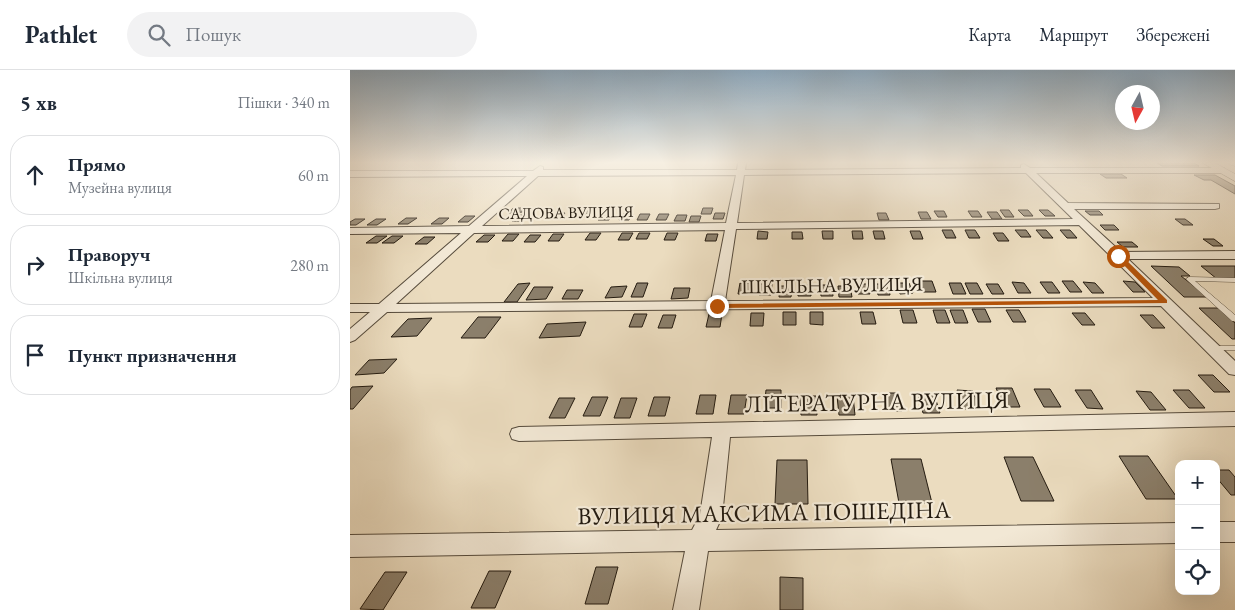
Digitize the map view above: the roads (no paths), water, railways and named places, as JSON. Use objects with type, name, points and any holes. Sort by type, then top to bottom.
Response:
[{"type":"street","points":[[350,337],[519,188]]},
{"type":"street","points":[[717,306],[737,188]]},
{"type":"street","points":[[1046,188],[1235,370]]},
{"type":"street","points":[[1066,206],[1215,206]]},
{"type":"street","name":"САДОВА ВУЛИЦЯ","points":[[350,231],[1082,222]]},
{"type":"street","points":[[1118,256],[1235,255]]},
{"type":"street","name":"ШКІЛЬНА ВУЛИЦЯ","points":[[350,308],[1164,302]]},
{"type":"street","name":"ЛІТЕРАТУРНА ВУЛИЦЯ","points":[[519,434],[1235,419]]},
{"type":"street","points":[[686,610],[698,540],[711,517],[722,430]]},
{"type":"street","points":[[1220,532],[1235,532]]},
{"type":"street","name":"ВУЛИЦЯ МАКСИМА ПОШЕДІНА","points":[[350,546],[1175,533]]},
{"type":"lane","points":[[1235,280],[1189,279],[1235,319]]},
{"type":"lane","points":[[1212,348],[1235,348]]}]
